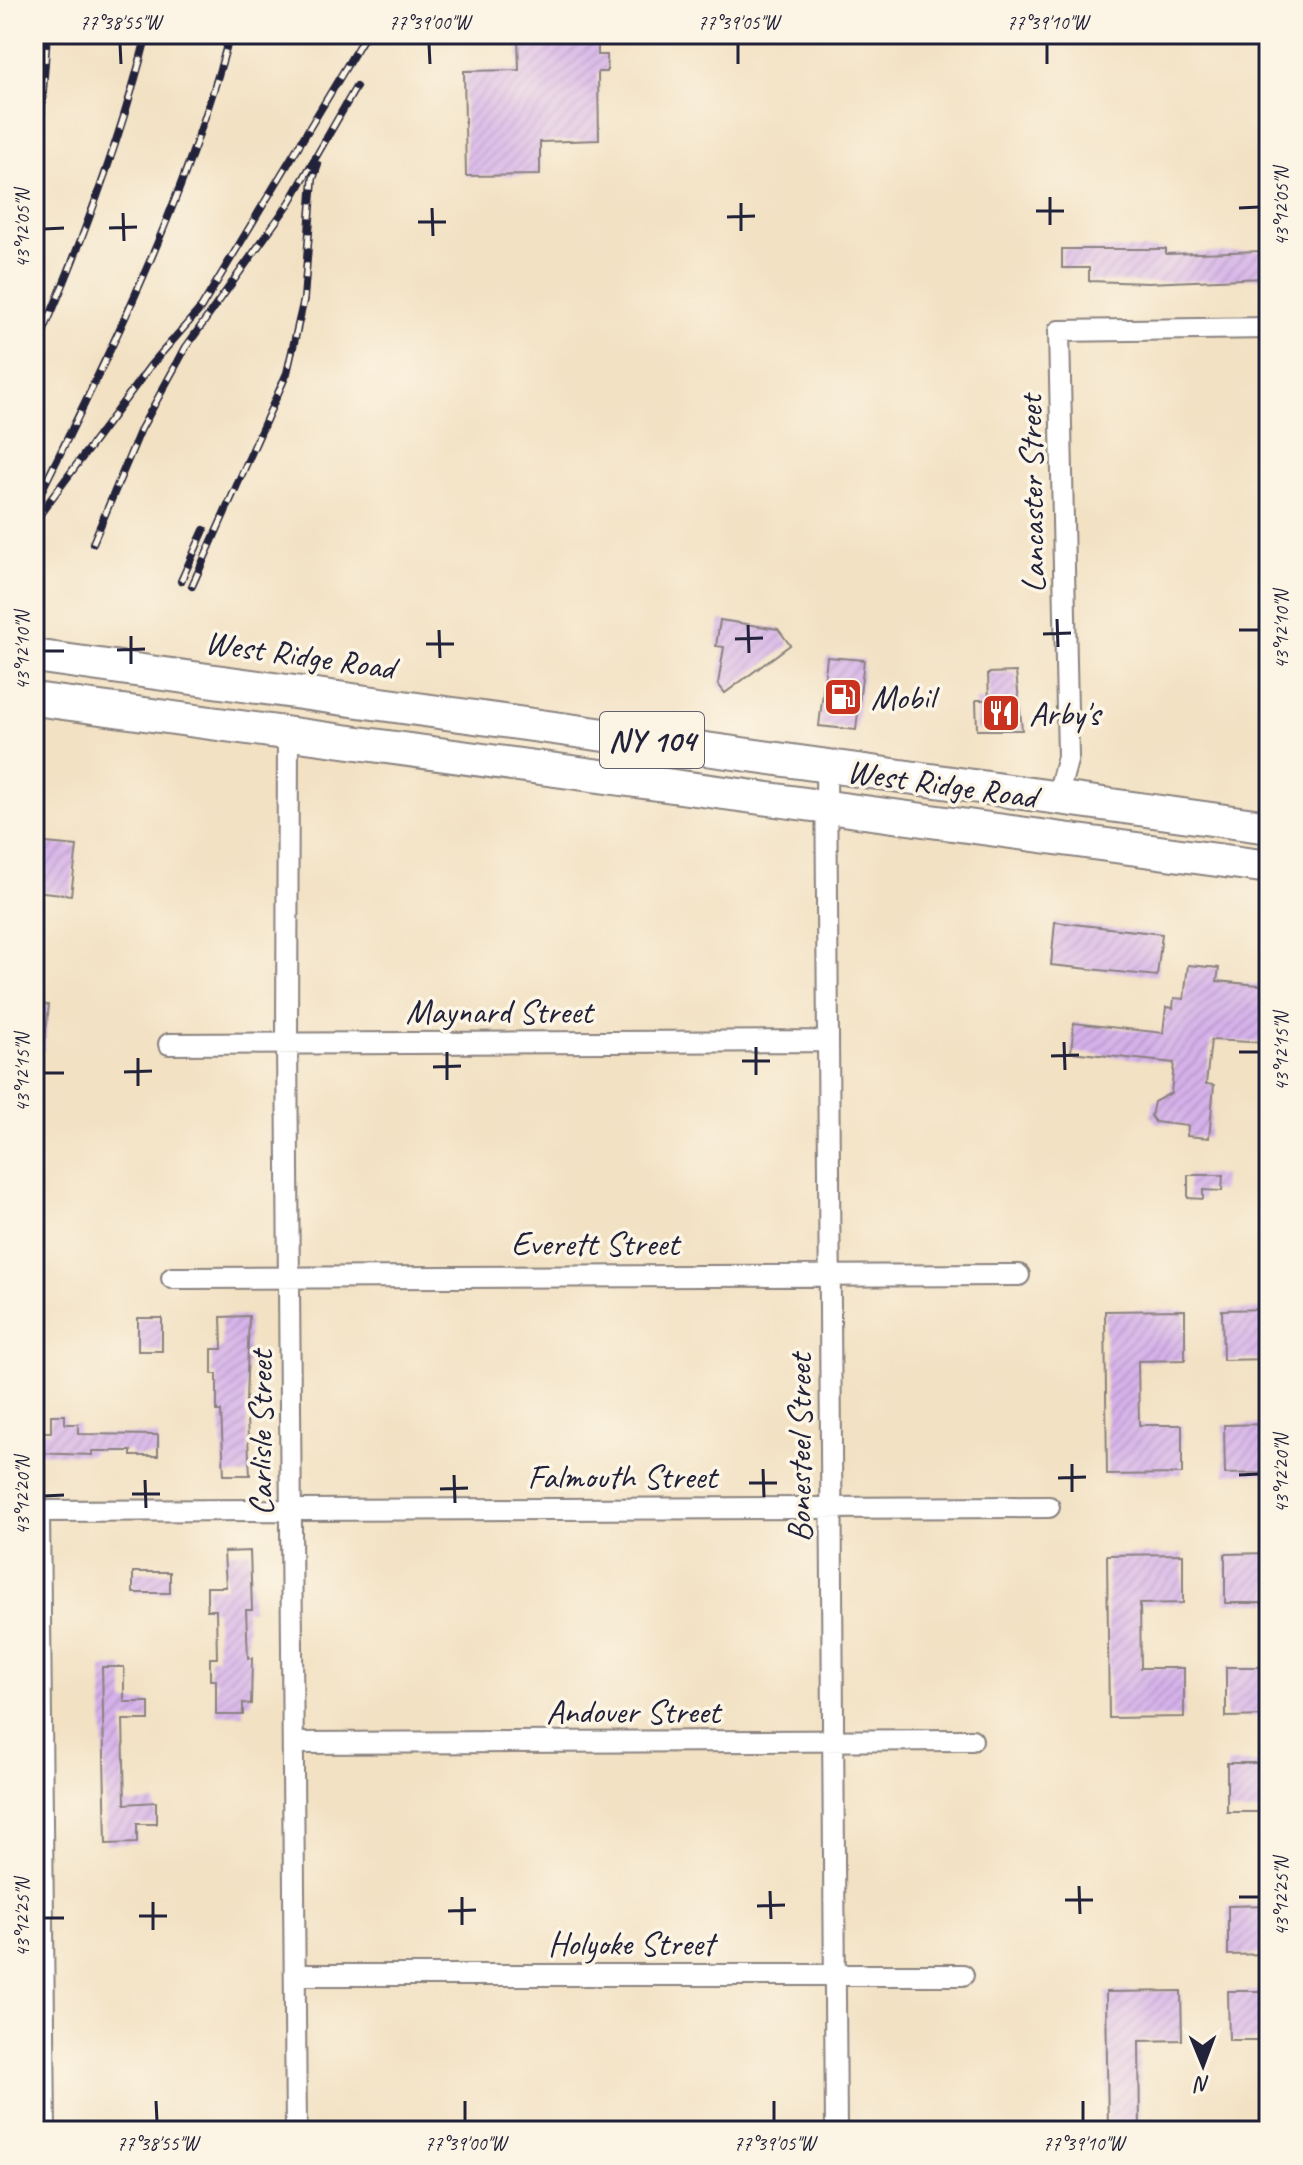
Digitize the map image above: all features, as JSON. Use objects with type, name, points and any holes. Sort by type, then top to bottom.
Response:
[{"type":"highway","name":"West Ridge Road","points":[[34,656],[1269,827]]},
{"type":"highway","name":"West Ridge Road","points":[[34,699],[1269,867]]},
{"type":"street","name":"Lancaster Street","points":[[1057,798],[1068,757],[1059,331],[1269,328]]},
{"type":"street","name":"Carlisle Street","points":[[288,734],[287,1044],[298,1975],[296,2131]]},
{"type":"street","name":"Bonesteel Street","points":[[826,765],[836,2131]]},
{"type":"street","name":"Maynard Street","points":[[169,1044],[828,1041]]},
{"type":"street","name":"Everett Street","points":[[172,1278],[1019,1275]]},
{"type":"street","name":"Falmouth Street","points":[[36,1511],[1049,1507]]},
{"type":"street","points":[[36,1511],[39,1908],[45,2131]]},
{"type":"street","name":"Andover Street","points":[[295,1743],[972,1740]]},
{"type":"street","name":"Holyoke Street","points":[[298,1975],[963,1975]]},
{"type":"building","points":[[598,34],[598,55],[607,55],[607,72],[598,72],[599,140],[540,142],[540,175],[466,176],[464,71],[519,70],[518,35]]},
{"type":"building","points":[[1062,249],[1166,249],[1166,254],[1263,251],[1264,278],[1148,283],[1089,281],[1089,268],[1062,268]]},
{"type":"building","points":[[720,620],[778,629],[790,645],[725,693],[718,684],[724,647],[716,646]]},
{"type":"building","points":[[827,657],[864,660],[856,730],[819,726]]},
{"type":"building","points":[[1016,672],[1022,730],[977,730],[976,700],[989,700],[988,673]]},
{"type":"building","points":[[35,842],[77,846],[71,895],[34,891]]},
{"type":"building","points":[[1055,922],[1162,934],[1157,976],[1051,965]]},
{"type":"building","points":[[1188,965],[1219,968],[1217,981],[1269,986],[1269,1043],[1211,1040],[1206,1084],[1214,1085],[1209,1138],[1187,1136],[1188,1126],[1155,1122],[1151,1116],[1154,1102],[1171,1093],[1174,1063],[1071,1052],[1074,1023],[1163,1033],[1166,1007],[1173,1008],[1174,998],[1184,999]]},
{"type":"building","points":[[34,1003],[49,1005],[44,1050],[34,1049]]},
{"type":"building","points":[[1188,1175],[1223,1175],[1222,1191],[1203,1190],[1203,1199],[1188,1198]]},
{"type":"building","points":[[1269,1309],[1269,1359],[1223,1360],[1222,1310]]},
{"type":"building","points":[[1185,1310],[1185,1360],[1138,1361],[1139,1425],[1182,1425],[1182,1474],[1107,1475],[1105,1311]]},
{"type":"building","points":[[249,1316],[246,1401],[250,1475],[224,1475],[221,1411],[217,1411],[217,1374],[212,1374],[212,1349],[222,1349],[221,1317]]},
{"type":"building","points":[[138,1318],[162,1318],[162,1351],[138,1351]]},
{"type":"building","points":[[51,1415],[65,1415],[65,1424],[78,1424],[78,1434],[158,1435],[158,1456],[131,1456],[131,1451],[92,1451],[92,1455],[34,1453],[34,1432],[51,1432]]},
{"type":"building","points":[[1269,1424],[1269,1473],[1225,1474],[1224,1425]]},
{"type":"building","points":[[250,1551],[252,1610],[246,1610],[248,1658],[252,1658],[251,1704],[243,1703],[243,1715],[216,1715],[216,1680],[210,1680],[210,1658],[217,1658],[216,1610],[207,1610],[207,1587],[226,1587],[224,1552]]},
{"type":"building","points":[[1269,1553],[1269,1603],[1225,1603],[1225,1554]]},
{"type":"building","points":[[1183,1554],[1183,1603],[1140,1604],[1141,1668],[1184,1668],[1184,1717],[1109,1718],[1107,1555]]},
{"type":"building","points":[[133,1572],[170,1572],[170,1593],[133,1593]]},
{"type":"building","points":[[102,1667],[124,1667],[124,1702],[149,1702],[149,1720],[123,1720],[125,1804],[156,1802],[156,1824],[137,1824],[137,1843],[106,1844]]},
{"type":"building","points":[[1226,1667],[1269,1667],[1269,1716],[1226,1717]]},
{"type":"building","points":[[1227,1763],[1269,1763],[1269,1812],[1227,1812]]},
{"type":"building","points":[[1269,1905],[1269,1954],[1228,1955],[1228,1906]]},
{"type":"building","points":[[1181,1991],[1182,2040],[1139,2041],[1140,2131],[1108,2131],[1106,1992]]},
{"type":"building","points":[[1228,1991],[1269,1991],[1269,2040],[1229,2040]]},
{"type":"railway","points":[[34,151],[41,119],[47,34]]},
{"type":"railway","points":[[34,353],[97,196],[147,34]]},
{"type":"railway","points":[[34,506],[91,391],[169,216],[212,96],[230,34]]},
{"type":"railway","points":[[34,522],[151,365],[201,308],[366,34]]},
{"type":"railway","points":[[93,543],[141,429],[186,347],[290,202],[356,87]]},
{"type":"railway","points":[[192,586],[287,373],[304,299],[313,179],[318,165]]},
{"type":"railway","points":[[181,581],[204,530]]},
{"type":"place","name":"Mobil","points":[[843,697]]},
{"type":"place","name":"Arby's","points":[[1001,713]]}]
